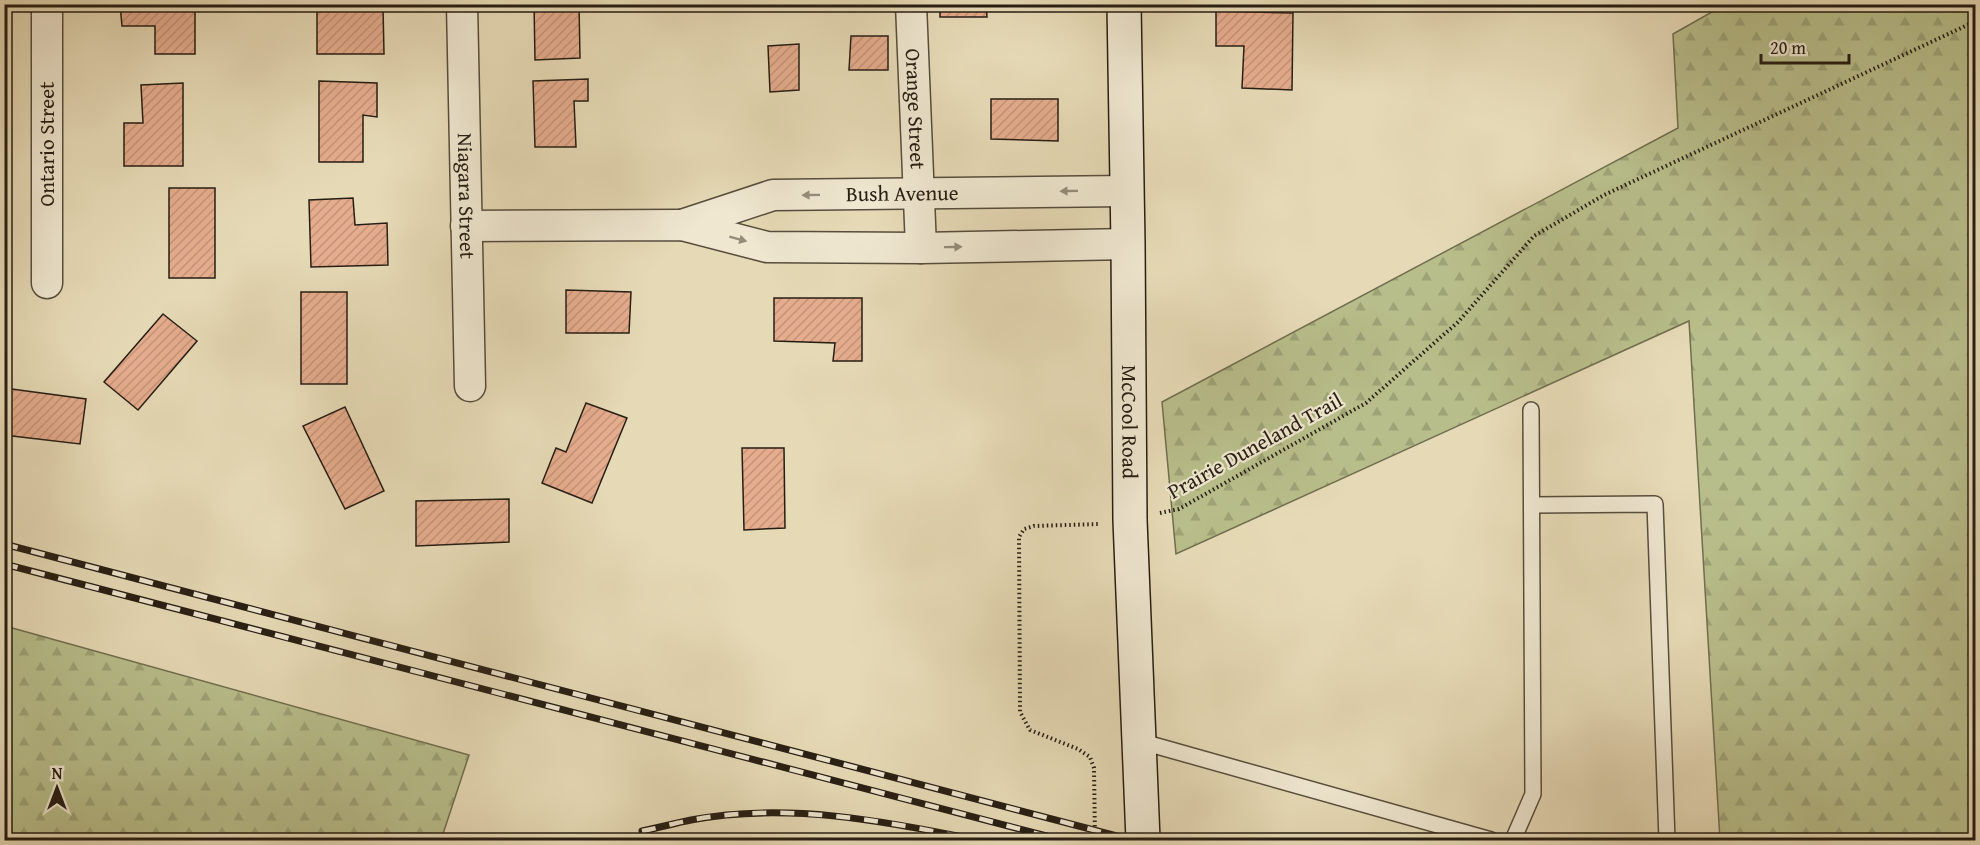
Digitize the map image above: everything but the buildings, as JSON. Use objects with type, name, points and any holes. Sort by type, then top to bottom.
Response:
[{"type":"street","name":"Ontario Street","points":[[47,283],[48,4]]},
{"type":"street","name":"Niagara Street","points":[[462,4],[470,386]]},
{"type":"street","name":"Orange Street","points":[[911,4],[921,248]]},
{"type":"street","name":"McCool Road","points":[[1124,4],[1130,520],[1143,840]]},
{"type":"street","name":"Bush Avenue","points":[[682,225],[773,195],[1127,191]]},
{"type":"street","name":"Bush Avenue","points":[[466,225],[682,225],[767,247],[921,248],[1128,244]]},
{"type":"lane","points":[[1513,840],[1533,794],[1531,410]]},
{"type":"lane","points":[[1532,505],[1655,504],[1666,840]]},
{"type":"lane","points":[[1139,741],[1491,840]]},
{"type":"path","name":"Prairie Duneland Trail","points":[[1095,840],[1094,768],[1090,757],[1078,749],[1030,730],[1020,712],[1019,537],[1024,529],[1034,526],[1102,524],[1179,508],[1366,403],[1458,322],[1534,236],[1604,195],[1976,21]]},
{"type":"green space","points":[[1726,4],[1975,5],[1975,840],[1720,840],[1689,321],[1176,554],[1162,402],[1678,128],[1673,34]]},
{"type":"green space","points":[[5,626],[469,755],[441,840],[5,840]]},
{"type":"railway","points":[[4,544],[1132,840]]},
{"type":"railway","points":[[4,564],[1062,840]]},
{"type":"railway","points":[[642,831],[727,815],[799,813],[907,826],[978,840]]}]
